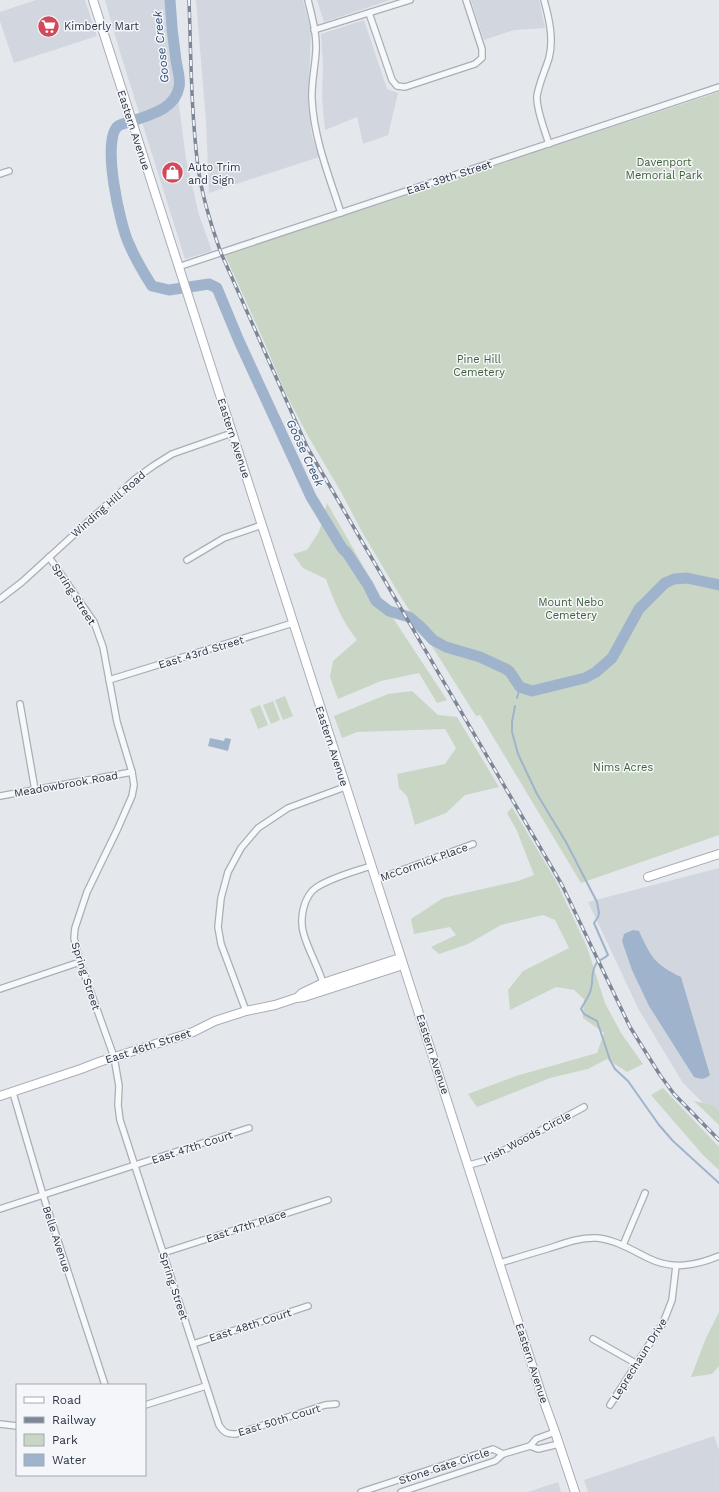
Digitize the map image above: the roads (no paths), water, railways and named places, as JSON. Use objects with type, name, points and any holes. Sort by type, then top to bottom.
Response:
[{"type":"main road","name":"Eastern Avenue","points":[[93,0],[183,283],[294,623],[375,880],[434,1056],[542,1396],[556,1432],[575,1492]]},
{"type":"main road","points":[[648,877],[719,854]]},
{"type":"main road","name":"East 46th Street","points":[[0,1096],[114,1056],[193,1032],[214,1022],[246,1011],[304,997],[325,986],[402,961]]},
{"type":"street","points":[[308,0],[314,30],[316,51],[312,81],[312,100],[315,125],[318,142],[341,213]]},
{"type":"street","points":[[314,30],[410,0]]},
{"type":"street","points":[[370,13],[392,80],[397,86],[405,87],[475,64],[482,58],[482,49],[466,0]]},
{"type":"street","points":[[544,0],[551,37],[549,56],[540,81],[537,98],[549,144]]},
{"type":"street","name":"East 39th Street","points":[[178,267],[719,88]]},
{"type":"street","points":[[0,174],[9,171]]},
{"type":"street","name":"Winding Hill Road","points":[[0,599],[22,582],[130,484],[153,466],[172,454],[232,433]]},
{"type":"street","points":[[187,560],[224,538],[262,525]]},
{"type":"street","name":"Spring Street","points":[[49,557],[94,622],[102,647],[117,722],[132,772],[134,785],[132,796],[87,892],[75,928],[74,938],[80,962],[114,1056],[119,1086],[118,1113],[206,1386]]},
{"type":"street","name":"East 43rd Street","points":[[109,680],[294,623]]},
{"type":"street","points":[[20,704],[35,790]]},
{"type":"street","name":"Meadowbrook Road","points":[[0,796],[132,772]]},
{"type":"street","points":[[246,1011],[221,944],[218,927],[221,898],[228,872],[241,848],[258,828],[288,808],[345,787]]},
{"type":"street","name":"McCormick Place","points":[[375,880],[473,844]]},
{"type":"street","points":[[325,986],[304,935],[301,922],[305,905],[315,888],[334,878],[371,866]]},
{"type":"street","points":[[0,989],[80,962]]},
{"type":"street","name":"Belle Avenue","points":[[13,1092],[43,1195],[105,1384]]},
{"type":"street","name":"Irish Woods Circle","points":[[469,1165],[484,1161],[584,1107]]},
{"type":"street","name":"East 47th Court","points":[[0,1209],[249,1128]]},
{"type":"street","points":[[623,1245],[645,1193]]},
{"type":"street","name":"East 47th Place","points":[[163,1253],[328,1200]]},
{"type":"street","points":[[500,1263],[581,1239],[597,1238],[623,1245],[650,1259],[676,1266],[701,1263],[719,1256]]},
{"type":"street","name":"Leprechaun Drive","points":[[610,1405],[663,1323],[672,1300],[676,1266]]},
{"type":"street","name":"East 48th Court","points":[[193,1344],[308,1306]]},
{"type":"street","points":[[593,1339],[637,1364]]},
{"type":"street","points":[[146,1405],[206,1386]]},
{"type":"street","name":"East 50th Court","points":[[206,1386],[219,1425],[223,1432],[228,1434],[236,1434],[325,1405],[336,1404]]},
{"type":"street","points":[[0,1424],[16,1426]]},
{"type":"street","name":"Stone Gate Circle","points":[[401,1492],[495,1461],[503,1454],[530,1446],[536,1438],[556,1432]]},
{"type":"street","name":"Stone Gate Circle","points":[[530,1446],[538,1449],[559,1444]]},
{"type":"street","name":"Stone Gate Circle","points":[[361,1492],[493,1450],[503,1454]]},
{"type":"water","points":[[210,738],[224,741],[225,738],[231,739],[228,751],[208,746]]},
{"type":"water","points":[[633,930],[639,931],[650,954],[659,964],[681,977],[710,1075],[706,1078],[701,1079],[694,1077],[649,1006],[632,970],[622,941],[624,934]]},
{"type":"waterway","name":"Goose Creek","points":[[170,0],[173,38],[180,81],[176,95],[172,101],[160,110],[145,117],[118,126],[113,134],[111,148],[114,183],[125,234],[142,270],[152,286],[169,290],[209,284],[217,288],[239,341],[311,497],[342,548],[347,553],[368,585],[376,601],[389,611],[409,617],[433,640],[446,647],[480,657],[506,669],[510,672],[520,687],[532,691],[585,678],[596,672],[612,658],[639,609],[665,583],[674,579],[687,578],[719,585]]},
{"type":"waterway","points":[[517,698],[520,687]]},
{"type":"waterway","points":[[515,706],[512,732],[518,754],[537,794],[566,842],[597,902],[599,913],[594,923],[608,955],[598,961],[594,967],[591,989],[581,1009],[584,1014],[597,1021],[610,1060],[615,1069],[628,1081],[659,1125],[673,1141],[719,1183]]},
{"type":"railway","points":[[189,0],[194,126],[198,167],[204,200],[221,253],[307,447],[562,885],[630,1027],[660,1075],[674,1094],[719,1140]]},
{"type":"place","name":"Kimberly Mart","points":[[49,26]]},
{"type":"place","name":"Auto Trim and Sign","points":[[173,173]]},
{"type":"park label","name":"Davenport Memorial Park","points":[[664,168]]},
{"type":"park label","name":"Pine Hill Cemetery","points":[[479,365]]},
{"type":"park label","name":"Mount Nebo Cemetery","points":[[571,608]]},
{"type":"park label","name":"Nims Acres","points":[[623,767]]}]
